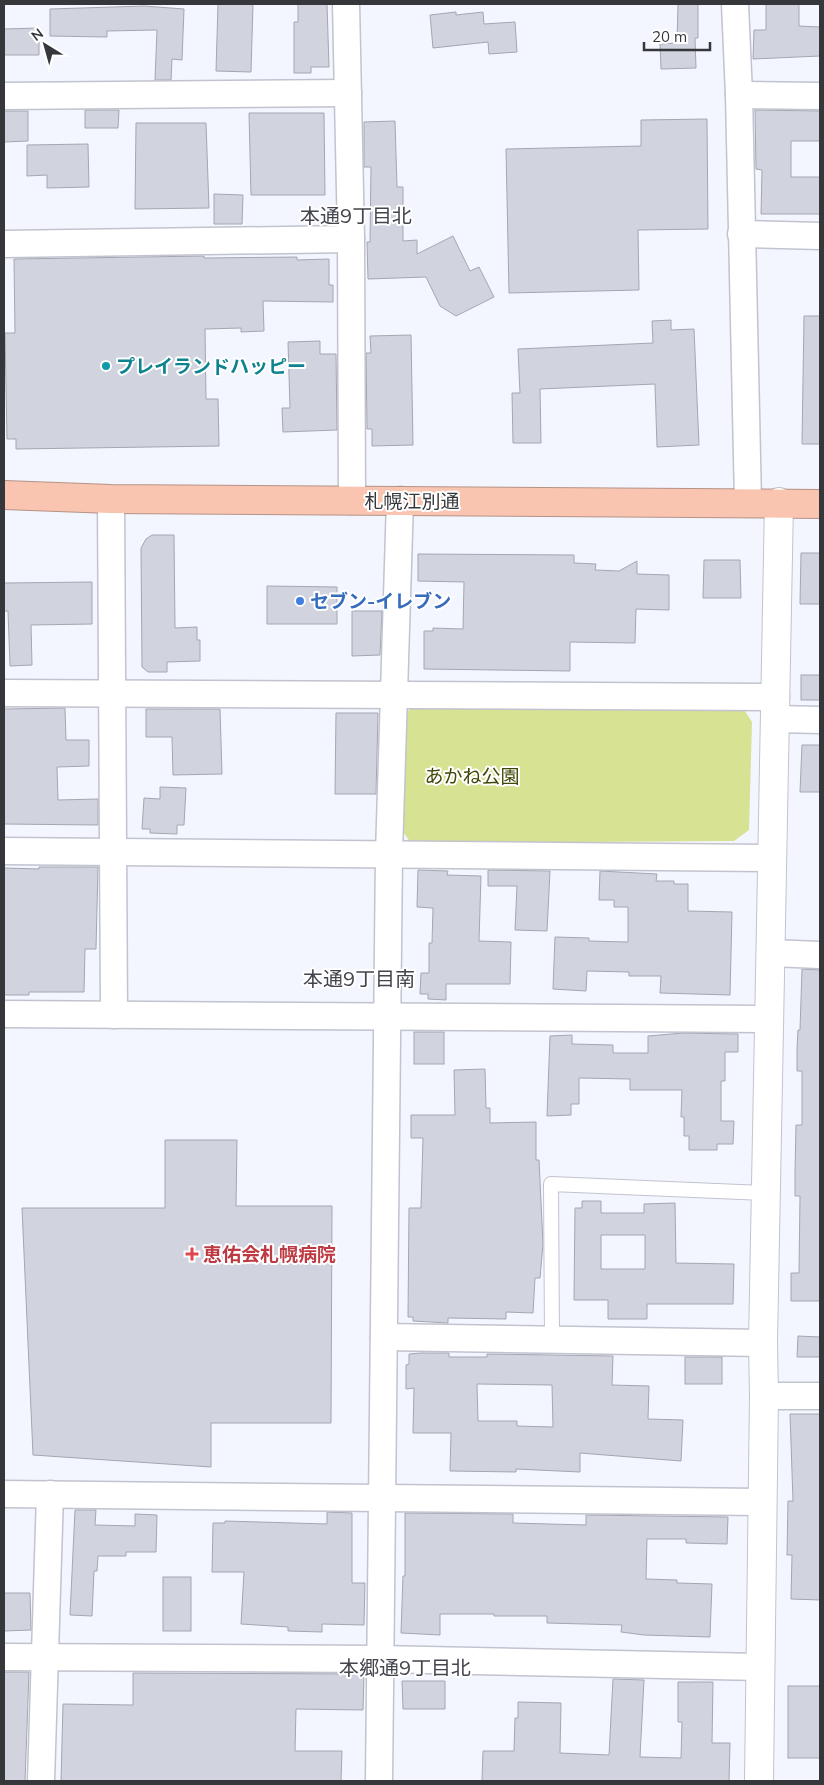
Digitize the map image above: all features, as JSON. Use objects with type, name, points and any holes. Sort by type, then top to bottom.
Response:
[{"type":"highway","name":"札幌江別通","points":[[4,495],[111,499],[779,502],[820,504]]},
{"type":"street","points":[[346,4],[351,239],[352,501]]},
{"type":"street","points":[[735,4],[740,95],[741,234],[749,458],[748,502]]},
{"type":"street","points":[[4,96],[348,93]]},
{"type":"street","points":[[740,95],[820,96]]},
{"type":"street","points":[[741,234],[820,236]]},
{"type":"street","points":[[4,244],[351,239]]},
{"type":"street","points":[[111,499],[114,1015]]},
{"type":"street","points":[[378,1781],[389,854],[396,695],[400,500]]},
{"type":"street","points":[[759,1781],[763,1343],[779,502]]},
{"type":"street","points":[[4,693],[396,695],[776,708],[820,720]]},
{"type":"street","points":[[4,850],[772,858]]},
{"type":"street","points":[[771,953],[820,955]]},
{"type":"street","points":[[4,1014],[769,1019]]},
{"type":"street","points":[[384,1337],[552,1338],[763,1343]]},
{"type":"street","points":[[764,1396],[820,1396]]},
{"type":"street","points":[[4,1494],[761,1502]]},
{"type":"street","points":[[41,1781],[50,1494]]},
{"type":"street","points":[[4,1657],[380,1659],[760,1668]]},
{"type":"lane","points":[[552,1338],[551,1184],[766,1192]]},
{"type":"green space","name":"あかね公園","points":[[412,707],[745,711],[752,722],[749,830],[734,841],[411,843],[403,832],[406,713]]},
{"type":"building","points":[[218,4],[253,4],[251,72],[216,71]]},
{"type":"building","points":[[298,4],[327,4],[329,67],[311,67],[311,73],[294,73],[294,22],[298,22]]},
{"type":"building","points":[[678,4],[698,4],[698,38],[695,38],[696,68],[661,69],[660,44],[677,43]]},
{"type":"building","points":[[766,4],[799,4],[799,26],[820,27],[820,56],[753,59],[754,30],[766,30]]},
{"type":"building","points":[[144,6],[184,9],[182,60],[172,59],[171,80],[155,80],[157,30],[107,31],[107,37],[50,36],[50,9]]},
{"type":"building","points":[[456,12],[456,15],[483,12],[484,24],[515,22],[517,52],[489,54],[488,42],[433,48],[430,15]]},
{"type":"building","points":[[39,28],[39,55],[4,55],[4,29]]},
{"type":"building","points":[[85,110],[119,110],[118,128],[85,128]]},
{"type":"building","points":[[755,110],[820,111],[820,141],[791,141],[791,177],[820,177],[820,214],[761,214],[762,170],[756,169]]},
{"type":"building","points":[[4,111],[28,111],[28,141],[4,142]]},
{"type":"building","points":[[249,113],[324,113],[325,195],[251,195]]},
{"type":"building","points":[[707,119],[708,229],[638,230],[639,290],[509,293],[506,149],[641,146],[641,120]]},
{"type":"building","points":[[395,121],[397,187],[403,187],[403,241],[417,240],[417,254],[453,236],[470,271],[479,267],[494,297],[456,316],[440,306],[426,277],[368,279],[367,242],[370,242],[371,167],[364,167],[364,122]]},
{"type":"building","points":[[136,123],[206,123],[209,208],[135,209]]},
{"type":"building","points":[[88,144],[89,187],[47,188],[47,175],[27,176],[27,145]]},
{"type":"building","points":[[214,194],[243,195],[242,224],[214,224]]},
{"type":"building","name":"プレイランドハッピー","points":[[204,256],[204,258],[297,257],[297,260],[329,259],[329,285],[333,285],[333,302],[263,301],[264,331],[241,332],[241,328],[205,329],[206,399],[218,399],[219,446],[16,449],[16,439],[7,439],[5,333],[15,333],[14,259]]},
{"type":"building","points":[[804,316],[820,316],[820,444],[802,444]]},
{"type":"building","points":[[671,320],[671,330],[694,329],[699,445],[657,447],[655,384],[540,389],[541,443],[513,443],[512,393],[520,393],[518,349],[653,343],[652,321]]},
{"type":"building","points":[[411,335],[413,445],[372,446],[372,429],[367,429],[366,353],[371,353],[370,336]]},
{"type":"building","points":[[320,341],[320,354],[336,354],[337,430],[283,432],[282,408],[290,408],[288,342]]},
{"type":"building","points":[[152,535],[174,535],[175,628],[197,627],[197,640],[200,640],[200,661],[167,662],[167,672],[148,672],[142,667],[141,548],[146,539]]},
{"type":"building","points":[[801,553],[820,553],[820,604],[800,604]]},
{"type":"building","points":[[418,554],[574,555],[574,563],[596,564],[595,570],[619,571],[637,561],[637,574],[669,575],[669,610],[636,609],[635,643],[570,642],[570,671],[424,669],[424,631],[433,631],[433,628],[463,629],[464,582],[418,581]]},
{"type":"building","points":[[704,560],[740,560],[741,598],[703,598]]},
{"type":"building","points":[[92,582],[92,624],[31,625],[32,665],[10,666],[8,611],[4,611],[4,583]]},
{"type":"building","points":[[267,586],[337,587],[337,624],[267,624]]},
{"type":"building","points":[[352,611],[382,611],[380,655],[352,656]]},
{"type":"building","points":[[801,675],[820,675],[820,700],[801,700]]},
{"type":"building","points":[[65,708],[66,740],[89,740],[89,766],[57,767],[58,800],[98,799],[98,825],[4,824],[4,709]]},
{"type":"building","points":[[146,709],[220,709],[222,774],[173,775],[172,737],[146,737]]},
{"type":"building","points":[[336,713],[378,713],[376,794],[335,794]]},
{"type":"building","points":[[802,745],[820,745],[820,792],[800,792]]},
{"type":"building","points":[[160,787],[186,788],[184,825],[177,825],[177,834],[150,833],[150,829],[142,829],[144,798],[160,799]]},
{"type":"building","points":[[39,867],[98,867],[96,949],[85,949],[84,992],[29,992],[29,995],[4,995],[4,868],[39,869]]},
{"type":"building","points":[[418,870],[448,871],[447,875],[481,876],[479,941],[511,942],[510,984],[446,984],[446,1000],[428,999],[428,994],[420,994],[421,973],[429,973],[429,943],[432,943],[433,908],[417,907]]},
{"type":"building","points":[[488,870],[550,871],[547,931],[515,930],[517,886],[488,886]]},
{"type":"building","points":[[600,871],[657,874],[656,881],[674,881],[674,884],[688,884],[688,911],[732,912],[730,995],[660,993],[661,976],[629,976],[629,972],[587,971],[586,991],[553,989],[555,937],[589,938],[589,941],[628,942],[628,907],[614,907],[614,900],[599,900]]},
{"type":"building","points":[[802,969],[820,970],[820,1301],[791,1301],[791,1273],[799,1273],[800,1196],[795,1196],[795,1173],[796,1125],[802,1125],[802,1071],[797,1071],[797,1049],[798,1030],[800,1030]]},
{"type":"building","points":[[414,1032],[444,1032],[444,1064],[414,1064]]},
{"type":"building","points":[[683,1033],[738,1034],[738,1052],[725,1052],[725,1081],[721,1081],[721,1121],[734,1121],[733,1144],[717,1144],[717,1150],[689,1150],[689,1136],[684,1136],[684,1117],[681,1117],[682,1090],[630,1090],[630,1079],[579,1078],[579,1104],[571,1104],[571,1115],[547,1116],[550,1036],[572,1035],[572,1044],[613,1045],[613,1053],[648,1053],[648,1036]]},
{"type":"building","points":[[485,1069],[486,1108],[490,1108],[490,1123],[536,1122],[536,1160],[539,1160],[543,1244],[540,1278],[535,1278],[533,1313],[506,1312],[506,1319],[448,1318],[448,1323],[413,1321],[413,1317],[408,1317],[409,1208],[421,1208],[423,1138],[411,1138],[411,1115],[455,1115],[454,1070]]},
{"type":"building","points":[[165,1140],[237,1140],[236,1206],[332,1206],[331,1423],[211,1423],[211,1467],[33,1455],[22,1208],[165,1208]]},
{"type":"building","points":[[582,1201],[601,1201],[601,1213],[644,1213],[644,1204],[675,1203],[676,1263],[734,1264],[733,1304],[647,1304],[647,1319],[608,1319],[608,1300],[574,1300],[575,1208],[582,1208]],"holes":[[[601,1235],[645,1235],[645,1269],[601,1269]]]},
{"type":"building","points":[[798,1336],[820,1337],[820,1357],[797,1357]]},
{"type":"building","points":[[449,1353],[449,1357],[487,1357],[487,1354],[613,1356],[612,1385],[649,1386],[648,1419],[683,1420],[681,1461],[580,1453],[580,1472],[516,1469],[516,1472],[450,1471],[451,1433],[413,1433],[414,1388],[406,1389],[406,1365],[409,1364],[409,1354]],"holes":[[[477,1384],[552,1385],[553,1427],[517,1426],[517,1421],[478,1421]]]},
{"type":"building","points":[[685,1357],[722,1357],[722,1384],[685,1384]]},
{"type":"building","points":[[790,1414],[820,1414],[820,1600],[791,1599],[792,1555],[787,1555],[788,1501],[793,1501]]},
{"type":"building","points":[[75,1510],[96,1510],[95,1525],[135,1526],[135,1514],[157,1515],[156,1552],[126,1552],[126,1556],[98,1556],[97,1571],[94,1571],[92,1616],[70,1615]]},
{"type":"building","points":[[327,1512],[352,1513],[352,1583],[365,1583],[364,1625],[322,1624],[322,1632],[288,1631],[288,1627],[241,1624],[244,1572],[212,1572],[213,1523],[225,1523],[225,1521],[327,1524]]},
{"type":"building","points":[[405,1513],[513,1514],[513,1523],[586,1525],[586,1515],[728,1517],[727,1544],[686,1543],[686,1539],[647,1539],[646,1579],[677,1580],[677,1583],[712,1584],[710,1637],[644,1635],[621,1632],[622,1625],[547,1623],[547,1616],[494,1616],[494,1614],[440,1614],[440,1635],[401,1633],[403,1576],[405,1576]]},
{"type":"building","points":[[163,1577],[191,1577],[191,1631],[163,1631]]},
{"type":"building","points":[[4,1593],[30,1593],[31,1630],[4,1631]]},
{"type":"building","points":[[4,1672],[29,1672],[25,1781],[4,1781]]},
{"type":"building","points":[[133,1673],[364,1674],[363,1710],[296,1709],[295,1751],[342,1751],[341,1781],[61,1781],[63,1704],[133,1705]]},
{"type":"building","points":[[613,1679],[644,1680],[640,1757],[681,1758],[682,1722],[678,1722],[678,1682],[713,1682],[712,1743],[730,1743],[729,1781],[482,1781],[483,1751],[514,1751],[515,1718],[518,1718],[518,1702],[561,1703],[560,1753],[609,1755]]},
{"type":"building","points":[[402,1681],[445,1681],[445,1709],[403,1709]]},
{"type":"building","points":[[788,1686],[820,1686],[820,1758],[788,1758]]},
{"type":"place","name":"プレイランドハッピー","points":[[106,366]]},
{"type":"place","name":"セブン-イレブン","points":[[300,601]]},
{"type":"place","name":"恵佑会札幌病院","points":[[192,1254]]},
{"type":"district","name":"本通9丁目北","points":[[356,216]]},
{"type":"district","name":"本通9丁目南","points":[[359,979]]},
{"type":"district","name":"本郷通9丁目北","points":[[405,1668]]}]
